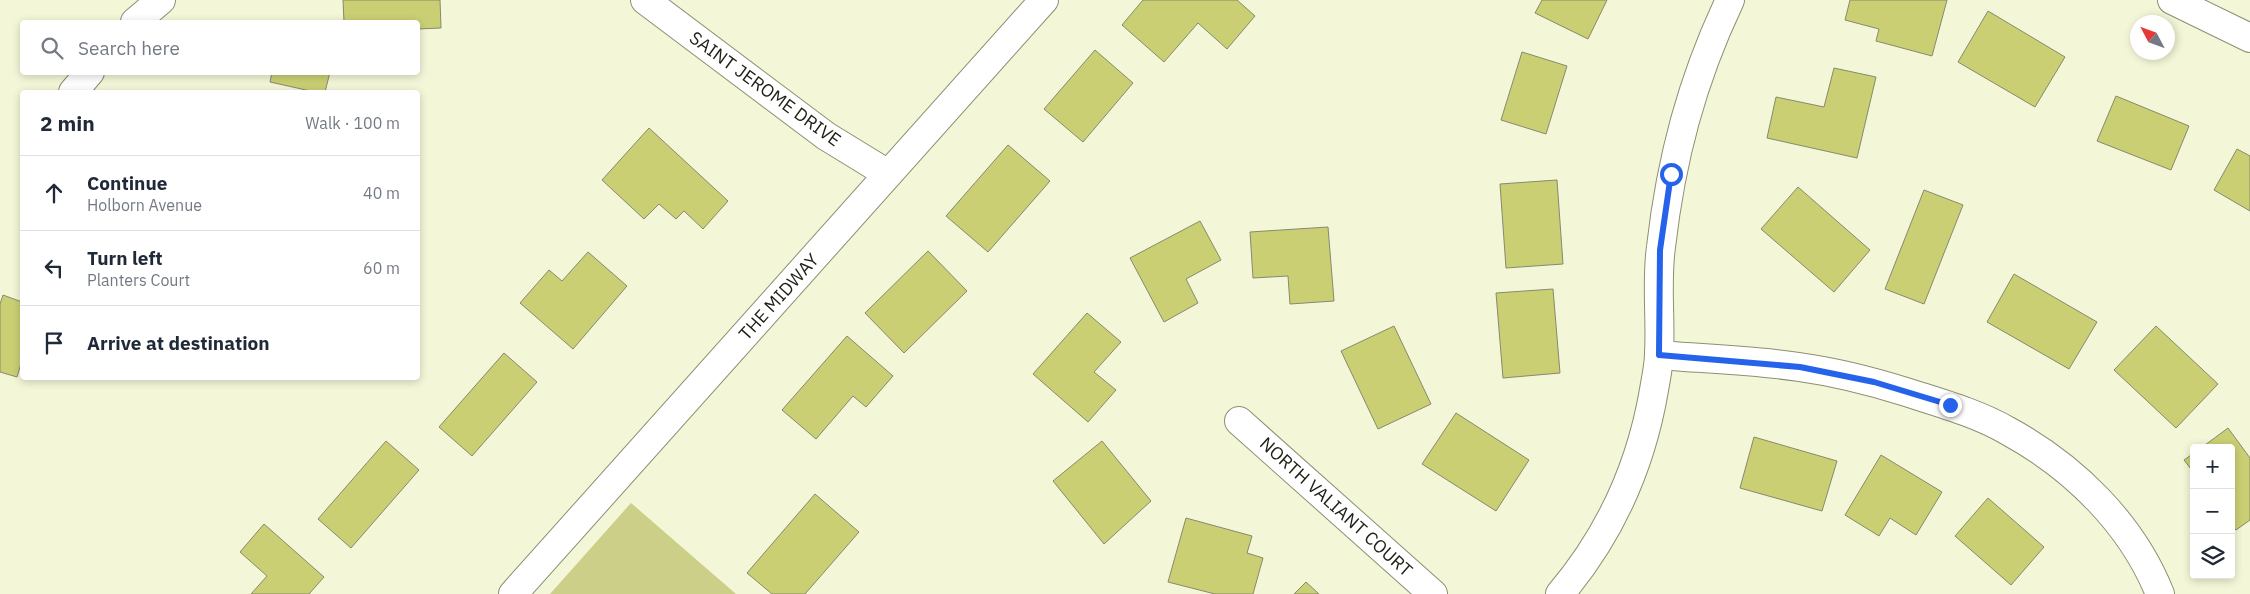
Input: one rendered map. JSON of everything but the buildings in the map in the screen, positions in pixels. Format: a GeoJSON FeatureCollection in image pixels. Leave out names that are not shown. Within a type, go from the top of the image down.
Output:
{"type":"FeatureCollection","features":[{"type":"Feature","properties":{"kind":"street"},"geometry":{"type":"LineString","coordinates":[[137,20],[161,0]]}},
{"type":"Feature","properties":{"kind":"street","name":"SAINT JEROME DRIVE"},"geometry":{"type":"LineString","coordinates":[[645,0],[826,136],[888,174]]}},
{"type":"Feature","properties":{"kind":"street","name":"THE MIDWAY"},"geometry":{"type":"LineString","coordinates":[[513,594],[1044,0]]}},
{"type":"Feature","properties":{"kind":"street"},"geometry":{"type":"LineString","coordinates":[[1560,594],[1581,569],[1609,525],[1631,477],[1649,420],[1659,355],[1660,250],[1671,174],[1688,104],[1713,35],[1730,0]]}},
{"type":"Feature","properties":{"kind":"street"},"geometry":{"type":"LineString","coordinates":[[2172,0],[2250,38]]}},
{"type":"Feature","properties":{"kind":"street"},"geometry":{"type":"LineString","coordinates":[[75,90],[87,75]]}},
{"type":"Feature","properties":{"kind":"street"},"geometry":{"type":"LineString","coordinates":[[1659,355],[1800,367],[1864,380],[1950,405],[2007,430],[2052,458],[2095,496],[2128,535],[2154,579],[2160,594]]}},
{"type":"Feature","properties":{"kind":"street","name":"NORTH VALIANT COURT"},"geometry":{"type":"LineString","coordinates":[[1239,421],[1432,594]]}},
{"type":"Feature","properties":{"kind":"green space"},"geometry":{"type":"Polygon","coordinates":[[[631,503],[736,594],[550,594],[631,503]]]}},
{"type":"Feature","properties":{"kind":"route"},"geometry":{"type":"LineString","coordinates":[[1671,174],[1660,250],[1659,355],[1800,367],[1874,382],[1950,405]]}}]}
